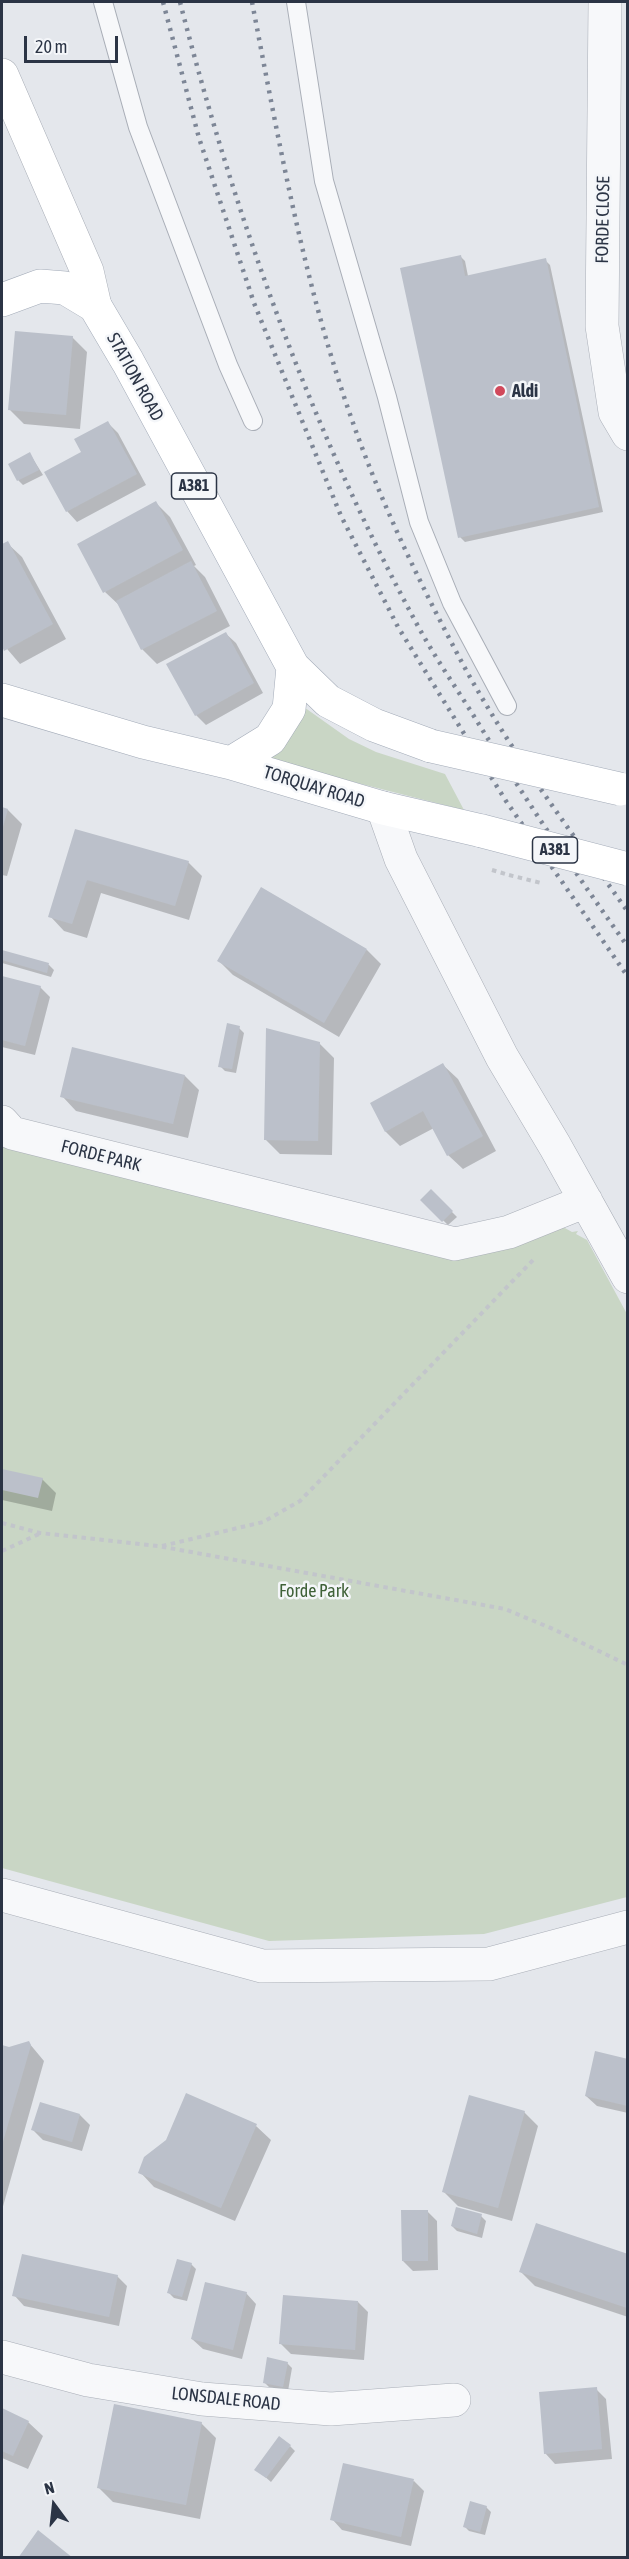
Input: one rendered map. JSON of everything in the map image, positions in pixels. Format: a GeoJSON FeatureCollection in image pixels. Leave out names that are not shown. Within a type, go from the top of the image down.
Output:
{"type":"FeatureCollection","features":[{"type":"Feature","properties":{"kind":"main road","name":"STATION ROAD"},"geometry":{"type":"LineString","coordinates":[[2,75],[87,271],[95,306],[128,362],[293,668]]}},
{"type":"Feature","properties":{"kind":"main road"},"geometry":{"type":"LineString","coordinates":[[2,300],[40,286],[65,288],[95,306]]}},
{"type":"Feature","properties":{"kind":"main road"},"geometry":{"type":"LineString","coordinates":[[231,762],[270,739],[289,709],[293,668]]}},
{"type":"Feature","properties":{"kind":"main road","name":"A381"},"geometry":{"type":"LineString","coordinates":[[293,668],[328,701],[374,725],[431,746],[624,790]]}},
{"type":"Feature","properties":{"kind":"main road","name":"TORQUAY ROAD"},"geometry":{"type":"LineString","coordinates":[[2,700],[143,742],[231,762],[383,808],[627,869]]}},
{"type":"Feature","properties":{"kind":"street","name":"FORDE CLOSE"},"geometry":{"type":"LineString","coordinates":[[605,2],[602,326],[615,412],[627,434]]}},
{"type":"Feature","properties":{"kind":"street"},"geometry":{"type":"LineString","coordinates":[[383,808],[401,860],[502,1057],[586,1201],[627,1277]]}},
{"type":"Feature","properties":{"kind":"street","name":"FORDE PARK"},"geometry":{"type":"LineString","coordinates":[[2,1122],[12,1133],[455,1244],[509,1232],[586,1201]]}},
{"type":"Feature","properties":{"kind":"street"},"geometry":{"type":"LineString","coordinates":[[2,1895],[262,1966],[489,1964],[627,1927]]}},
{"type":"Feature","properties":{"kind":"street","name":"LONSDALE ROAD"},"geometry":{"type":"LineString","coordinates":[[2,2357],[88,2380],[202,2398],[331,2409],[454,2400]]}},
{"type":"Feature","properties":{"kind":"lane"},"geometry":{"type":"LineString","coordinates":[[103,2],[138,127],[228,365],[253,421]]}},
{"type":"Feature","properties":{"kind":"lane"},"geometry":{"type":"LineString","coordinates":[[296,2],[324,181],[387,397],[419,522],[452,603],[507,706]]}},
{"type":"Feature","properties":{"kind":"path"},"geometry":{"type":"LineString","coordinates":[[490,869],[509,875]]}},
{"type":"Feature","properties":{"kind":"path"},"geometry":{"type":"LineString","coordinates":[[158,1546],[262,1522],[300,1501],[542,1251]]}},
{"type":"Feature","properties":{"kind":"path"},"geometry":{"type":"LineString","coordinates":[[2,1523],[40,1533],[158,1546],[505,1609],[553,1629],[627,1665]]}},
{"type":"Feature","properties":{"kind":"path"},"geometry":{"type":"LineString","coordinates":[[2,1551],[40,1533]]}},
{"type":"Feature","properties":{"kind":"green space"},"geometry":{"type":"Polygon","coordinates":[[[301,705],[349,739],[376,752],[445,774],[464,810],[326,775],[266,757],[301,705]]]}},
{"type":"Feature","properties":{"kind":"green space","name":"Forde Park"},"geometry":{"type":"Polygon","coordinates":[[[2,1145],[423,1247],[556,1223],[572,1232],[578,1231],[576,1234],[587,1240],[627,1314],[627,1897],[484,1934],[269,1941],[2,1868],[2,1145]]]}},
{"type":"Feature","properties":{"kind":"building","name":"Aldi"},"geometry":{"type":"Polygon","coordinates":[[[461,255],[465,276],[546,258],[599,507],[458,538],[400,268],[461,255]]]}},
{"type":"Feature","properties":{"kind":"building"},"geometry":{"type":"Polygon","coordinates":[[[15,331],[73,336],[66,415],[8,410],[15,331]]]}},
{"type":"Feature","properties":{"kind":"building"},"geometry":{"type":"Polygon","coordinates":[[[108,421],[137,474],[66,512],[44,472],[81,452],[74,439],[108,421]]]}},
{"type":"Feature","properties":{"kind":"building"},"geometry":{"type":"Polygon","coordinates":[[[30,452],[39,470],[17,481],[8,464],[30,452]]]}},
{"type":"Feature","properties":{"kind":"building"},"geometry":{"type":"Polygon","coordinates":[[[156,501],[183,550],[103,593],[77,544],[156,501]]]}},
{"type":"Feature","properties":{"kind":"building"},"geometry":{"type":"Polygon","coordinates":[[[8,541],[53,624],[4,651],[2,646],[2,544],[8,541]]]}},
{"type":"Feature","properties":{"kind":"building"},"geometry":{"type":"Polygon","coordinates":[[[191,561],[217,611],[141,650],[116,601],[191,561]]]}},
{"type":"Feature","properties":{"kind":"building"},"geometry":{"type":"Polygon","coordinates":[[[226,632],[254,683],[195,716],[166,664],[226,632]]]}},
{"type":"Feature","properties":{"kind":"building"},"geometry":{"type":"Polygon","coordinates":[[[2,807],[8,809],[2,830],[2,807]]]}},
{"type":"Feature","properties":{"kind":"building"},"geometry":{"type":"Polygon","coordinates":[[[75,829],[189,861],[175,906],[87,880],[72,924],[48,917],[75,829]]]}},
{"type":"Feature","properties":{"kind":"building"},"geometry":{"type":"Polygon","coordinates":[[[261,887],[367,949],[324,1023],[217,961],[261,887]]]}},
{"type":"Feature","properties":{"kind":"building"},"geometry":{"type":"Polygon","coordinates":[[[2,950],[49,963],[47,973],[2,960],[2,950]]]}},
{"type":"Feature","properties":{"kind":"building"},"geometry":{"type":"Polygon","coordinates":[[[2,976],[41,986],[25,1046],[2,1040],[2,976]]]}},
{"type":"Feature","properties":{"kind":"building"},"geometry":{"type":"Polygon","coordinates":[[[227,1023],[240,1026],[232,1069],[218,1067],[227,1023]]]}},
{"type":"Feature","properties":{"kind":"building"},"geometry":{"type":"Polygon","coordinates":[[[266,1028],[320,1042],[318,1141],[264,1140],[266,1028]]]}},
{"type":"Feature","properties":{"kind":"building"},"geometry":{"type":"Polygon","coordinates":[[[72,1047],[185,1075],[173,1124],[60,1097],[72,1047]]]}},
{"type":"Feature","properties":{"kind":"building"},"geometry":{"type":"Polygon","coordinates":[[[443,1063],[483,1136],[447,1156],[423,1111],[385,1132],[370,1103],[443,1063]]]}},
{"type":"Feature","properties":{"kind":"building"},"geometry":{"type":"Polygon","coordinates":[[[431,1189],[453,1211],[442,1222],[420,1200],[431,1189]]]}},
{"type":"Feature","properties":{"kind":"building"},"geometry":{"type":"Polygon","coordinates":[[[2,1469],[43,1478],[38,1498],[2,1490],[2,1469]]]}},
{"type":"Feature","properties":{"kind":"building"},"geometry":{"type":"Polygon","coordinates":[[[29,2041],[31,2045],[2,2145],[2,2045],[9,2047],[29,2041]]]}},
{"type":"Feature","properties":{"kind":"building"},"geometry":{"type":"Polygon","coordinates":[[[595,2051],[628,2059],[628,2106],[585,2096],[595,2051]]]}},
{"type":"Feature","properties":{"kind":"building"},"geometry":{"type":"Polygon","coordinates":[[[186,2093],[257,2124],[221,2208],[138,2173],[144,2157],[166,2140],[186,2093]]]}},
{"type":"Feature","properties":{"kind":"building"},"geometry":{"type":"Polygon","coordinates":[[[469,2095],[525,2111],[498,2208],[442,2192],[469,2095]]]}},
{"type":"Feature","properties":{"kind":"building"},"geometry":{"type":"Polygon","coordinates":[[[40,2102],[80,2114],[72,2142],[31,2130],[40,2102]]]}},
{"type":"Feature","properties":{"kind":"building"},"geometry":{"type":"Polygon","coordinates":[[[456,2207],[482,2214],[477,2234],[451,2226],[456,2207]]]}},
{"type":"Feature","properties":{"kind":"building"},"geometry":{"type":"Polygon","coordinates":[[[401,2210],[428,2210],[428,2261],[402,2261],[401,2210]]]}},
{"type":"Feature","properties":{"kind":"building"},"geometry":{"type":"Polygon","coordinates":[[[536,2223],[628,2254],[627,2308],[519,2272],[536,2223]]]}},
{"type":"Feature","properties":{"kind":"building"},"geometry":{"type":"Polygon","coordinates":[[[22,2254],[118,2275],[109,2317],[12,2296],[22,2254]]]}},
{"type":"Feature","properties":{"kind":"building"},"geometry":{"type":"Polygon","coordinates":[[[177,2259],[192,2263],[182,2297],[167,2293],[177,2259]]]}},
{"type":"Feature","properties":{"kind":"building"},"geometry":{"type":"Polygon","coordinates":[[[205,2282],[247,2292],[233,2350],[191,2339],[205,2282]]]}},
{"type":"Feature","properties":{"kind":"building"},"geometry":{"type":"Polygon","coordinates":[[[283,2295],[358,2301],[355,2350],[279,2344],[283,2295]]]}},
{"type":"Feature","properties":{"kind":"building"},"geometry":{"type":"Polygon","coordinates":[[[267,2357],[288,2362],[283,2387],[263,2383],[267,2357]]]}},
{"type":"Feature","properties":{"kind":"building"},"geometry":{"type":"Polygon","coordinates":[[[597,2387],[602,2449],[544,2454],[539,2392],[597,2387]]]}},
{"type":"Feature","properties":{"kind":"building"},"geometry":{"type":"Polygon","coordinates":[[[114,2404],[202,2422],[186,2505],[97,2488],[114,2404]]]}},
{"type":"Feature","properties":{"kind":"building"},"geometry":{"type":"Polygon","coordinates":[[[2,2408],[29,2421],[13,2456],[2,2451],[2,2408]]]}},
{"type":"Feature","properties":{"kind":"building"},"geometry":{"type":"Polygon","coordinates":[[[279,2436],[291,2445],[266,2478],[254,2470],[279,2436]]]}},
{"type":"Feature","properties":{"kind":"building"},"geometry":{"type":"Polygon","coordinates":[[[343,2463],[414,2479],[401,2537],[330,2520],[343,2463]]]}},
{"type":"Feature","properties":{"kind":"building"},"geometry":{"type":"Polygon","coordinates":[[[470,2501],[487,2506],[480,2532],[463,2527],[470,2501]]]}},
{"type":"Feature","properties":{"kind":"building"},"geometry":{"type":"Polygon","coordinates":[[[38,2530],[73,2558],[18,2558],[38,2530]]]}},
{"type":"Feature","properties":{"kind":"railway"},"geometry":{"type":"LineString","coordinates":[[163,2],[199,138],[254,303],[341,516],[398,627],[440,695],[506,801],[628,977]]}},
{"type":"Feature","properties":{"kind":"railway"},"geometry":{"type":"LineString","coordinates":[[180,2],[226,163],[280,322],[344,478],[380,554],[432,650],[528,802],[628,947]]}},
{"type":"Feature","properties":{"kind":"railway"},"geometry":{"type":"LineString","coordinates":[[252,2],[306,265],[335,369],[376,484],[419,578],[484,702],[544,793],[628,912]]}},
{"type":"Feature","properties":{"kind":"place","name":"Aldi"},"geometry":{"type":"Point","coordinates":[500,391]}}]}
